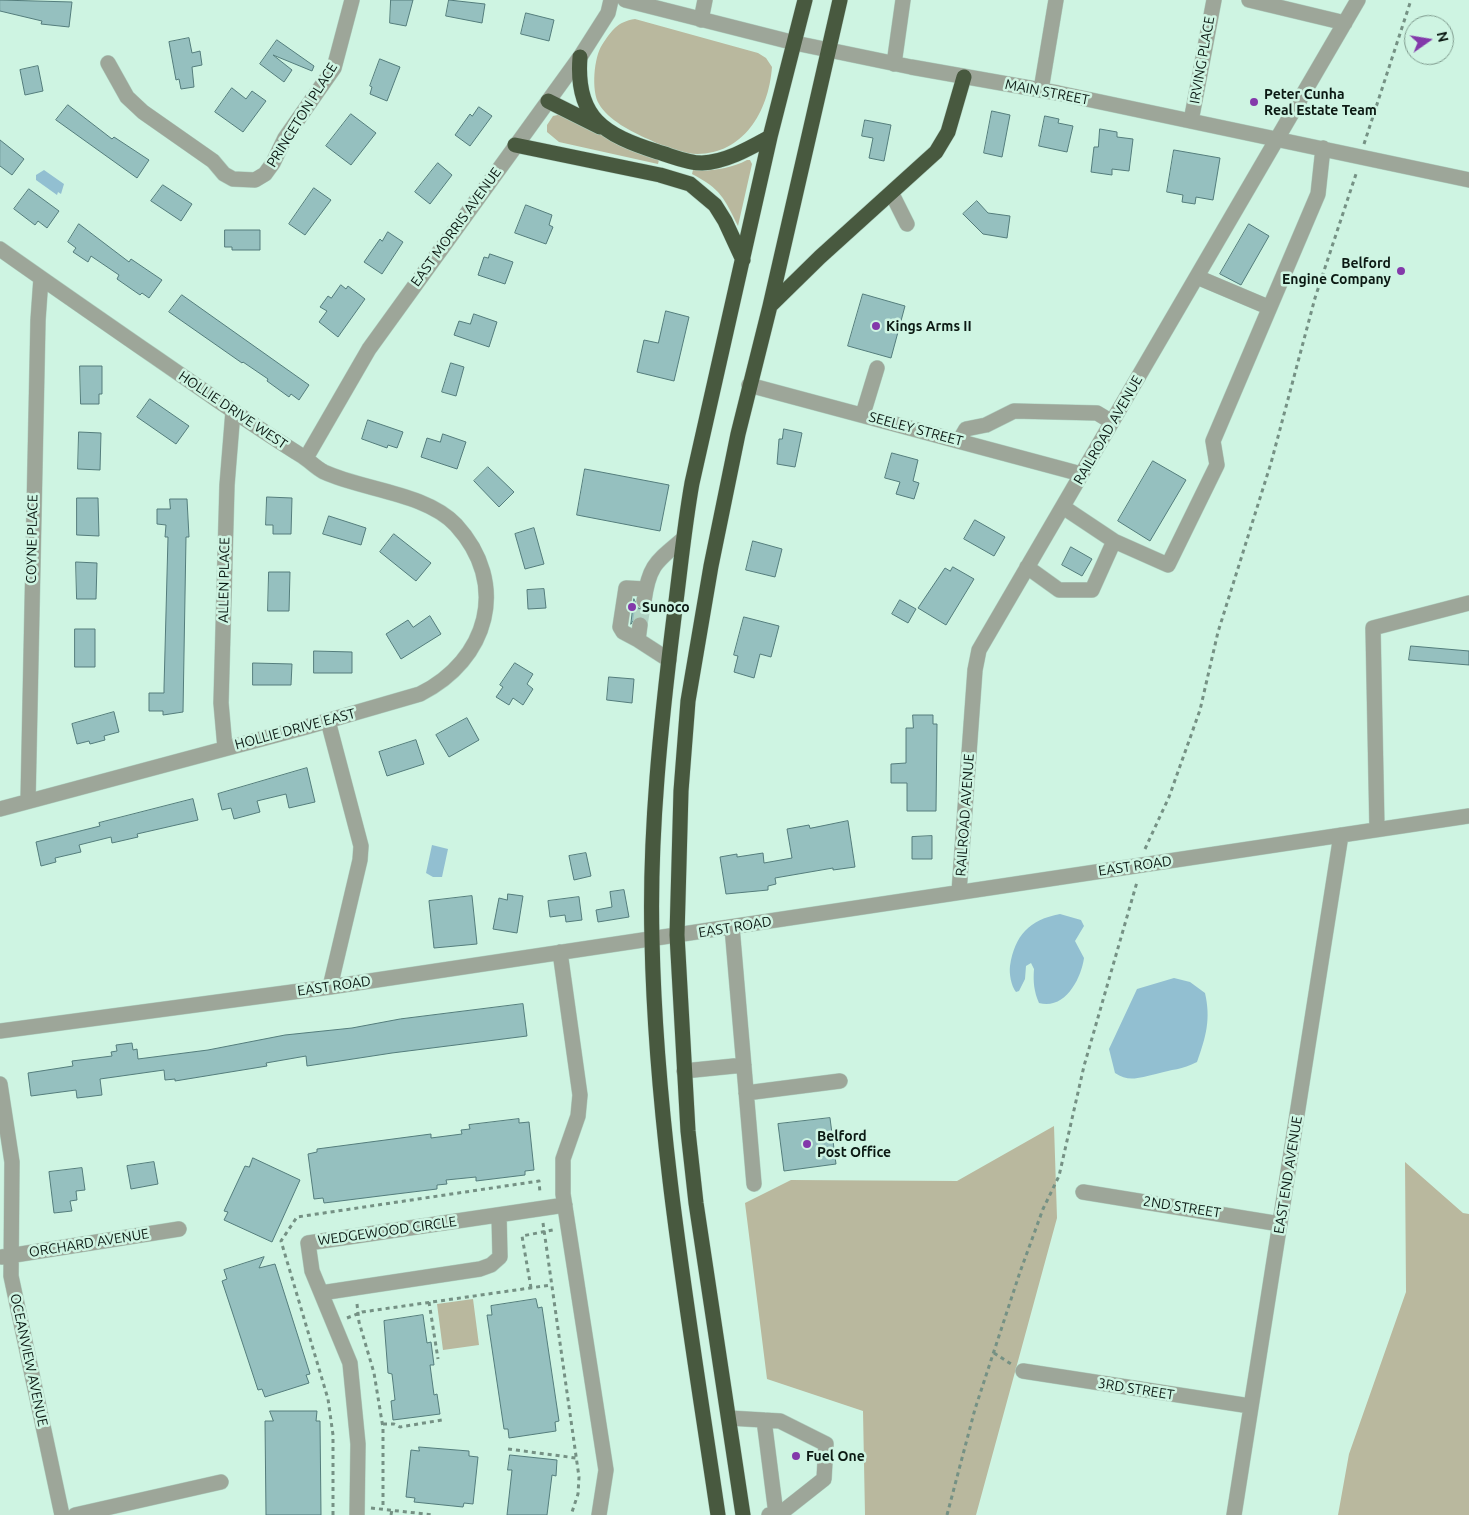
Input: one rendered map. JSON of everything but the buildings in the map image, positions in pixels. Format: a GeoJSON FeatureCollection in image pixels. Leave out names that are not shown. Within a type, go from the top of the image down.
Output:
{"type":"FeatureCollection","features":[{"type":"Feature","properties":{"kind":"highway"},"geometry":{"type":"LineString","coordinates":[[718,1515],[669,1185],[660,1092],[652,939],[659,763],[683,539],[692,483],[744,260],[770,137],[805,0]]}},
{"type":"Feature","properties":{"kind":"highway"},"geometry":{"type":"LineString","coordinates":[[743,1515],[696,1202],[684,1071],[677,935],[681,791],[688,700],[711,566],[750,385],[840,0]]}},
{"type":"Feature","properties":{"kind":"highway"},"geometry":{"type":"LineString","coordinates":[[580,57],[578,82],[586,105],[602,127]]}},
{"type":"Feature","properties":{"kind":"highway"},"geometry":{"type":"LineString","coordinates":[[770,306],[820,257],[892,194],[936,152],[948,132],[964,77]]}},
{"type":"Feature","properties":{"kind":"highway"},"geometry":{"type":"LineString","coordinates":[[548,101],[643,147],[682,160],[702,163],[722,159],[750,148],[770,137]]}},
{"type":"Feature","properties":{"kind":"highway"},"geometry":{"type":"LineString","coordinates":[[516,146],[660,175],[690,184],[715,205],[744,260]]}},
{"type":"Feature","properties":{"kind":"street","name":"PRINCETON PLACE"},"geometry":{"type":"LineString","coordinates":[[108,63],[127,97],[143,112],[213,161],[224,174],[233,180],[254,180],[265,174],[273,163],[285,138],[334,68],[352,0]]}},
{"type":"Feature","properties":{"kind":"street","name":"EAST MORRIS AVENUE"},"geometry":{"type":"LineString","coordinates":[[306,458],[369,349],[580,57],[608,13],[611,0]]}},
{"type":"Feature","properties":{"kind":"street"},"geometry":{"type":"LineString","coordinates":[[701,20],[706,0]]}},
{"type":"Feature","properties":{"kind":"street"},"geometry":{"type":"LineString","coordinates":[[894,64],[903,0]]}},
{"type":"Feature","properties":{"kind":"street"},"geometry":{"type":"LineString","coordinates":[[1041,90],[1056,0]]}},
{"type":"Feature","properties":{"kind":"street","name":"IRVING PLACE"},"geometry":{"type":"LineString","coordinates":[[1191,120],[1214,0]]}},
{"type":"Feature","properties":{"kind":"street"},"geometry":{"type":"LineString","coordinates":[[1249,0],[1345,23]]}},
{"type":"Feature","properties":{"kind":"street","name":"RAILROAD AVENUE"},"geometry":{"type":"LineString","coordinates":[[959,892],[979,650],[1358,0]]}},
{"type":"Feature","properties":{"kind":"street","name":"MAIN STREET"},"geometry":{"type":"LineString","coordinates":[[634,1],[795,43],[894,64],[1041,90],[1191,120],[1469,180]]}},
{"type":"Feature","properties":{"kind":"street"},"geometry":{"type":"LineString","coordinates":[[1063,507],[1114,541],[1168,565],[1217,465],[1213,442],[1268,307],[1318,194],[1323,148]]}},
{"type":"Feature","properties":{"kind":"street"},"geometry":{"type":"LineString","coordinates":[[892,194],[907,224]]}},
{"type":"Feature","properties":{"kind":"street","name":"HOLLIE DRIVE WEST"},"geometry":{"type":"LineString","coordinates":[[0,249],[323,471],[435,510],[455,524],[472,549]]}},
{"type":"Feature","properties":{"kind":"street"},"geometry":{"type":"LineString","coordinates":[[1197,277],[1268,307]]}},
{"type":"Feature","properties":{"kind":"street","name":"COYNE PLACE"},"geometry":{"type":"LineString","coordinates":[[28,800],[29,680],[40,278]]}},
{"type":"Feature","properties":{"kind":"street"},"geometry":{"type":"LineString","coordinates":[[863,414],[877,368]]}},
{"type":"Feature","properties":{"kind":"street","name":"SEELEY STREET"},"geometry":{"type":"LineString","coordinates":[[750,385],[1081,474]]}},
{"type":"Feature","properties":{"kind":"street","name":"ALLEN PLACE"},"geometry":{"type":"LineString","coordinates":[[225,748],[221,703],[227,485],[234,411]]}},
{"type":"Feature","properties":{"kind":"street"},"geometry":{"type":"LineString","coordinates":[[960,441],[966,428],[986,425],[1014,411],[1097,413],[1112,422]]}},
{"type":"Feature","properties":{"kind":"street"},"geometry":{"type":"LineString","coordinates":[[669,660],[639,633],[623,632],[620,627],[626,588],[645,595],[648,574],[656,562],[683,539]]}},
{"type":"Feature","properties":{"kind":"street"},"geometry":{"type":"LineString","coordinates":[[1027,567],[1059,590],[1092,590],[1114,541]]}},
{"type":"Feature","properties":{"kind":"street","name":"HOLLIE DRIVE EAST"},"geometry":{"type":"LineString","coordinates":[[0,809],[328,721],[420,694],[437,686],[461,665],[475,644],[484,617],[485,588],[482,571],[472,549]]}},
{"type":"Feature","properties":{"kind":"street"},"geometry":{"type":"LineString","coordinates":[[1377,829],[1373,628],[1469,603]]}},
{"type":"Feature","properties":{"kind":"street"},"geometry":{"type":"LineString","coordinates":[[328,721],[361,846],[330,986]]}},
{"type":"Feature","properties":{"kind":"street","name":"EAST ROAD"},"geometry":{"type":"LineString","coordinates":[[0,1032],[652,939],[1469,816]]}},
{"type":"Feature","properties":{"kind":"street","name":"EAST END AVENUE"},"geometry":{"type":"LineString","coordinates":[[1234,1515],[1341,835]]}},
{"type":"Feature","properties":{"kind":"street"},"geometry":{"type":"LineString","coordinates":[[732,927],[754,1184]]}},
{"type":"Feature","properties":{"kind":"street"},"geometry":{"type":"LineString","coordinates":[[560,952],[580,1095],[578,1116],[563,1159],[564,1205],[606,1470],[599,1515]]}},
{"type":"Feature","properties":{"kind":"street"},"geometry":{"type":"LineString","coordinates":[[684,1071],[744,1065]]}},
{"type":"Feature","properties":{"kind":"street"},"geometry":{"type":"LineString","coordinates":[[746,1093],[840,1081]]}},
{"type":"Feature","properties":{"kind":"street","name":"OCEANVIEW AVENUE"},"geometry":{"type":"LineString","coordinates":[[0,1084],[12,1162],[5,1257],[11,1276],[62,1515]]}},
{"type":"Feature","properties":{"kind":"street","name":"2ND STREET"},"geometry":{"type":"LineString","coordinates":[[1083,1192],[1280,1224]]}},
{"type":"Feature","properties":{"kind":"street","name":"WEDGEWOOD CIRCLE"},"geometry":{"type":"LineString","coordinates":[[358,1511],[358,1444],[353,1377],[350,1363],[334,1321],[312,1271],[308,1243],[564,1205]]}},
{"type":"Feature","properties":{"kind":"street"},"geometry":{"type":"LineString","coordinates":[[322,1293],[480,1269],[491,1265],[500,1256],[502,1245],[499,1215]]}},
{"type":"Feature","properties":{"kind":"street","name":"ORCHARD AVENUE"},"geometry":{"type":"LineString","coordinates":[[5,1257],[179,1229]]}},
{"type":"Feature","properties":{"kind":"street","name":"3RD STREET"},"geometry":{"type":"LineString","coordinates":[[1023,1371],[1250,1406]]}},
{"type":"Feature","properties":{"kind":"street"},"geometry":{"type":"LineString","coordinates":[[728,1418],[764,1420],[780,1421],[826,1444],[824,1479],[781,1513],[773,1514],[764,1420]]}},
{"type":"Feature","properties":{"kind":"street"},"geometry":{"type":"LineString","coordinates":[[74,1515],[221,1482]]}},
{"type":"Feature","properties":{"kind":"path"},"geometry":{"type":"LineString","coordinates":[[1364,144],[1411,0]]}},
{"type":"Feature","properties":{"kind":"path"},"geometry":{"type":"LineString","coordinates":[[1144,854],[1149,837],[1169,798],[1200,710],[1218,632],[1271,463],[1315,298],[1357,170]]}},
{"type":"Feature","properties":{"kind":"path"},"geometry":{"type":"LineString","coordinates":[[948,1515],[975,1409],[1036,1224],[1059,1176],[1084,1066],[1137,880]]}},
{"type":"Feature","properties":{"kind":"path"},"geometry":{"type":"LineString","coordinates":[[543,1217],[543,1232],[579,1477],[578,1494],[571,1515]]}},
{"type":"Feature","properties":{"kind":"path"},"geometry":{"type":"LineString","coordinates":[[531,1288],[522,1236],[559,1228]]}},
{"type":"Feature","properties":{"kind":"path"},"geometry":{"type":"LineString","coordinates":[[334,1321],[362,1312],[551,1286]]}},
{"type":"Feature","properties":{"kind":"path"},"geometry":{"type":"LineString","coordinates":[[354,1288],[359,1322],[374,1373],[383,1424],[383,1508]]}},
{"type":"Feature","properties":{"kind":"path"},"geometry":{"type":"LineString","coordinates":[[429,1302],[438,1359]]}},
{"type":"Feature","properties":{"kind":"path"},"geometry":{"type":"LineString","coordinates":[[383,1424],[394,1424],[400,1427],[442,1420]]}},
{"type":"Feature","properties":{"kind":"path"},"geometry":{"type":"LineString","coordinates":[[508,1450],[576,1458]]}},
{"type":"Feature","properties":{"kind":"path"},"geometry":{"type":"LineString","coordinates":[[358,1511],[383,1508],[434,1515]]}},
{"type":"Feature","properties":{"kind":"path"},"geometry":{"type":"LineString","coordinates":[[392,1510],[392,1515]]}},
{"type":"Feature","properties":{"kind":"green space"},"geometry":{"type":"Polygon","coordinates":[[[635,19],[758,53],[766,58],[772,67],[769,86],[755,121],[744,134],[731,145],[715,152],[697,154],[676,151],[628,129],[603,110],[597,98],[594,83],[595,66],[599,50],[609,35],[619,25],[635,19]]]}},
{"type":"Feature","properties":{"kind":"green space"},"geometry":{"type":"Polygon","coordinates":[[[562,114],[659,160],[658,164],[559,142],[547,132],[547,125],[553,116],[562,114]]]}},
{"type":"Feature","properties":{"kind":"green space"},"geometry":{"type":"Polygon","coordinates":[[[750,160],[752,164],[738,226],[721,195],[702,179],[692,174],[693,170],[721,169],[750,160]]]}},
{"type":"Feature","properties":{"kind":"green space"},"geometry":{"type":"Polygon","coordinates":[[[1054,1126],[1057,1218],[976,1515],[865,1515],[863,1411],[767,1379],[745,1203],[791,1180],[957,1181],[1054,1126]]]}},
{"type":"Feature","properties":{"kind":"green space"},"geometry":{"type":"Polygon","coordinates":[[[1405,1162],[1463,1213],[1469,1214],[1469,1515],[1338,1515],[1349,1454],[1406,1292],[1405,1162]]]}},
{"type":"Feature","properties":{"kind":"green space"},"geometry":{"type":"Polygon","coordinates":[[[473,1299],[479,1345],[443,1350],[437,1304],[473,1299]]]}},
{"type":"Feature","properties":{"kind":"water"},"geometry":{"type":"Polygon","coordinates":[[[44,170],[64,184],[61,194],[58,192],[57,195],[36,180],[36,175],[44,170]]]}},
{"type":"Feature","properties":{"kind":"water"},"geometry":{"type":"Polygon","coordinates":[[[432,845],[448,849],[442,877],[433,877],[426,873],[432,845]]]}},
{"type":"Feature","properties":{"kind":"water"},"geometry":{"type":"Polygon","coordinates":[[[1060,914],[1081,920],[1084,926],[1075,941],[1084,958],[1075,983],[1064,997],[1057,1002],[1039,1003],[1034,986],[1034,969],[1031,963],[1026,966],[1025,979],[1019,991],[1016,992],[1014,989],[1010,972],[1012,955],[1020,938],[1032,925],[1040,920],[1060,914]]]}},
{"type":"Feature","properties":{"kind":"water"},"geometry":{"type":"Polygon","coordinates":[[[1174,978],[1190,982],[1205,993],[1208,1011],[1207,1028],[1197,1062],[1182,1068],[1140,1078],[1130,1079],[1120,1076],[1115,1073],[1109,1049],[1137,989],[1174,978]]]}},
{"type":"Feature","properties":{"kind":"tunnel"},"geometry":{"type":"LineString","coordinates":[[640,625],[644,601]]}},
{"type":"Feature","properties":{"kind":"place","name":"Peter Cunha Real Estate Team"},"geometry":{"type":"Point","coordinates":[1254,102]}},
{"type":"Feature","properties":{"kind":"place","name":"Belford Engine Company"},"geometry":{"type":"Point","coordinates":[1401,271]}},
{"type":"Feature","properties":{"kind":"place","name":"Kings Arms II"},"geometry":{"type":"Point","coordinates":[876,326]}},
{"type":"Feature","properties":{"kind":"place","name":"Sunoco"},"geometry":{"type":"Point","coordinates":[632,607]}},
{"type":"Feature","properties":{"kind":"place","name":"Belford Post Office"},"geometry":{"type":"Point","coordinates":[807,1144]}},
{"type":"Feature","properties":{"kind":"place","name":"Fuel One"},"geometry":{"type":"Point","coordinates":[796,1456]}}]}
